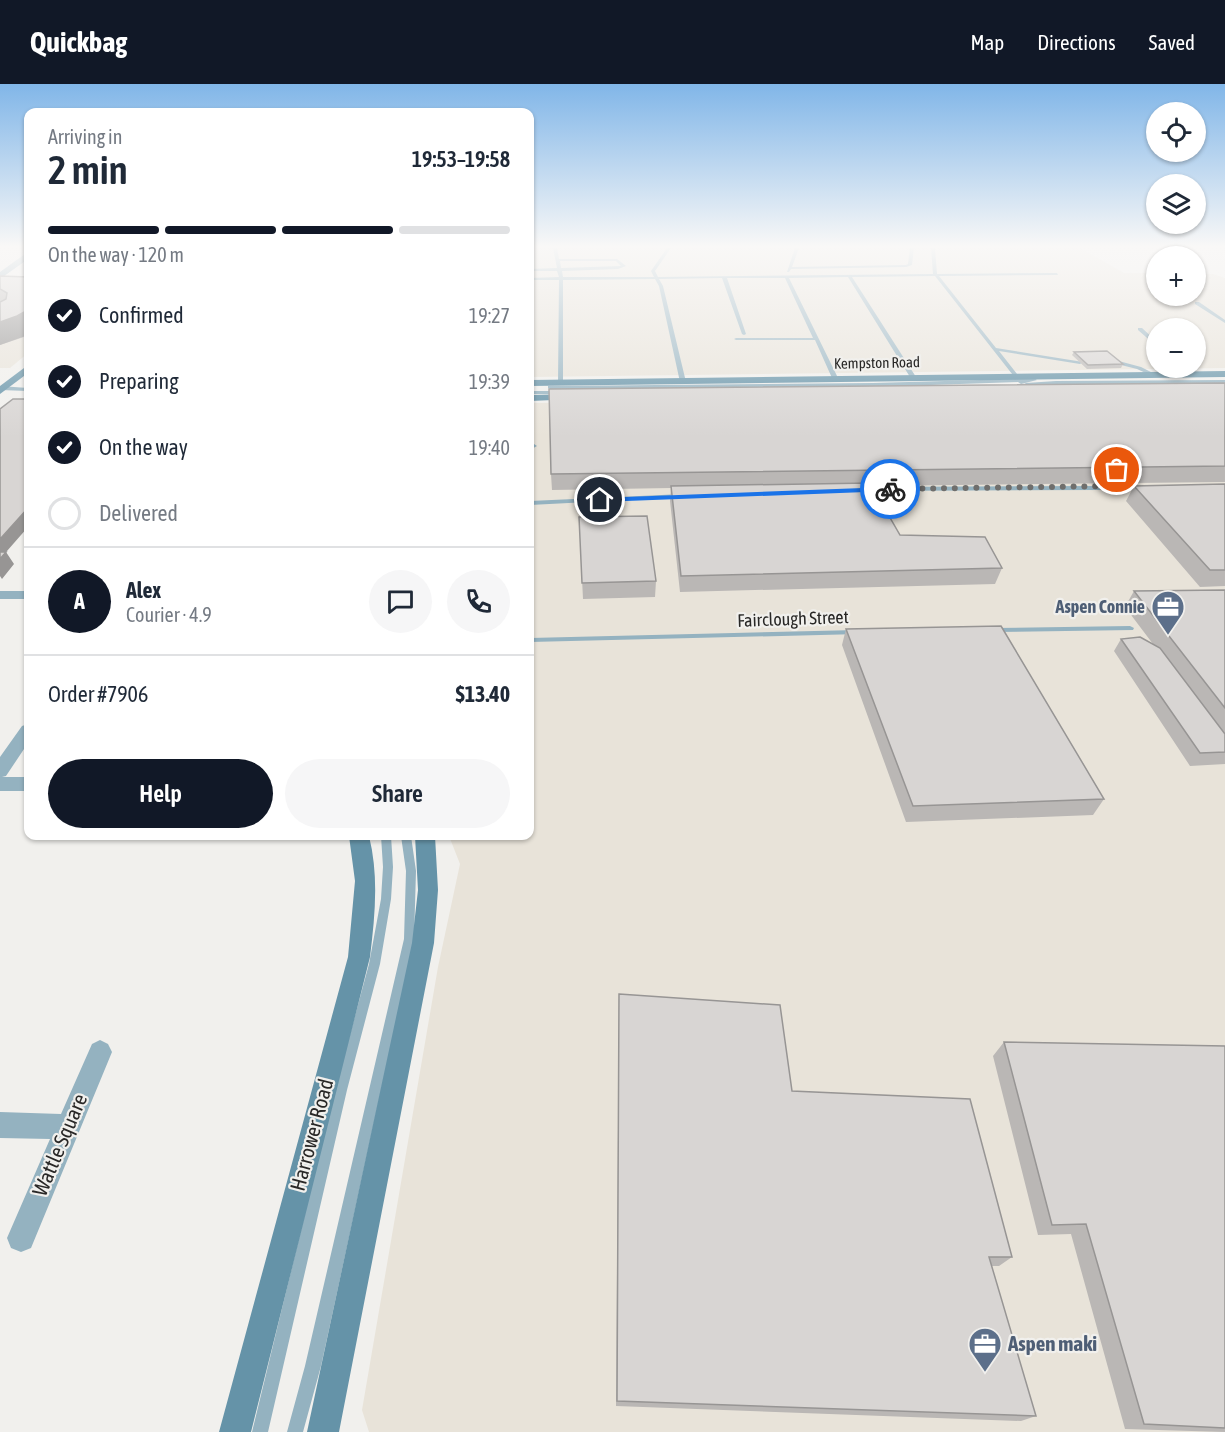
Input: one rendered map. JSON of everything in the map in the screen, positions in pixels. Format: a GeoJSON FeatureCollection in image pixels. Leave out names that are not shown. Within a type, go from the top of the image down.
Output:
{"type":"FeatureCollection","features":[{"type":"Feature","properties":{"kind":"main road"},"geometry":{"type":"LineString","coordinates":[[2,389],[24,371]]}},
{"type":"Feature","properties":{"kind":"main road","name":"Kempston Road"},"geometry":{"type":"LineString","coordinates":[[1206,373],[1225,376]]}},
{"type":"Feature","properties":{"kind":"main road","name":"Kempston Road"},"geometry":{"type":"LineString","coordinates":[[534,396],[1022,383],[1087,375],[1146,374]]}},
{"type":"Feature","properties":{"kind":"main road","name":"Kempston Road"},"geometry":{"type":"LineString","coordinates":[[534,385],[560,382],[913,377],[1022,383],[1225,388]]}},
{"type":"Feature","properties":{"kind":"main road"},"geometry":{"type":"LineString","coordinates":[[2,389],[24,385]]}},
{"type":"Feature","properties":{"kind":"main road"},"geometry":{"type":"LineString","coordinates":[[2,389],[24,399]]}},
{"type":"Feature","properties":{"kind":"main road","name":"Harrower Road"},"geometry":{"type":"LineString","coordinates":[[235,1432],[359,957],[365,916],[366,873],[360,840]]}},
{"type":"Feature","properties":{"kind":"main road"},"geometry":{"type":"LineString","coordinates":[[323,1432],[423,943],[429,889],[426,840]]}},
{"type":"Feature","properties":{"kind":"street"},"geometry":{"type":"LineString","coordinates":[[0,595],[24,595]]}},
{"type":"Feature","properties":{"kind":"street"},"geometry":{"type":"LineString","coordinates":[[0,771],[24,736]]}},
{"type":"Feature","properties":{"kind":"street"},"geometry":{"type":"LineString","coordinates":[[0,784],[24,784]]}},
{"type":"Feature","properties":{"kind":"street","name":"Wattle Square"},"geometry":{"type":"LineString","coordinates":[[21,1238],[99,1052]]}},
{"type":"Feature","properties":{"kind":"street"},"geometry":{"type":"LineString","coordinates":[[0,1125],[67,1127]]}},
{"type":"Feature","properties":{"kind":"lane"},"geometry":{"type":"LineString","coordinates":[[560,382],[561,311]]}},
{"type":"Feature","properties":{"kind":"lane"},"geometry":{"type":"LineString","coordinates":[[667,311],[683,382]]}},
{"type":"Feature","properties":{"kind":"lane"},"geometry":{"type":"LineString","coordinates":[[736,311],[744,334]]}},
{"type":"Feature","properties":{"kind":"lane"},"geometry":{"type":"LineString","coordinates":[[803,311],[835,378]]}},
{"type":"Feature","properties":{"kind":"lane"},"geometry":{"type":"LineString","coordinates":[[871,311],[913,377]]}},
{"type":"Feature","properties":{"kind":"lane"},"geometry":{"type":"LineString","coordinates":[[964,311],[1022,383]]}},
{"type":"Feature","properties":{"kind":"lane"},"geometry":{"type":"LineString","coordinates":[[1209,311],[1225,322]]}},
{"type":"Feature","properties":{"kind":"lane"},"geometry":{"type":"LineString","coordinates":[[1140,329],[1146,334]]}},
{"type":"Feature","properties":{"kind":"lane"},"geometry":{"type":"LineString","coordinates":[[736,339],[816,339]]}},
{"type":"Feature","properties":{"kind":"lane"},"geometry":{"type":"LineString","coordinates":[[994,350],[1076,362],[1087,375]]}},
{"type":"Feature","properties":{"kind":"lane"},"geometry":{"type":"LineString","coordinates":[[1115,362],[1128,364],[1146,372]]}},
{"type":"Feature","properties":{"kind":"lane"},"geometry":{"type":"LineString","coordinates":[[1022,383],[1225,376]]}},
{"type":"Feature","properties":{"kind":"lane"},"geometry":{"type":"LineString","coordinates":[[534,385],[1225,382]]}},
{"type":"Feature","properties":{"kind":"lane"},"geometry":{"type":"LineString","coordinates":[[2,389],[24,390]]}},
{"type":"Feature","properties":{"kind":"lane"},"geometry":{"type":"LineString","coordinates":[[2,389],[24,393]]}},
{"type":"Feature","properties":{"kind":"lane"},"geometry":{"type":"LineString","coordinates":[[860,489],[1120,486],[1121,479],[1110,461]]}},
{"type":"Feature","properties":{"kind":"lane"},"geometry":{"type":"LineString","coordinates":[[534,503],[695,496]]}},
{"type":"Feature","properties":{"kind":"lane"},"geometry":{"type":"LineString","coordinates":[[981,630],[1130,628]]}},
{"type":"Feature","properties":{"kind":"lane","name":"Fairclough Street"},"geometry":{"type":"LineString","coordinates":[[534,640],[866,632]]}},
{"type":"Feature","properties":{"kind":"lane"},"geometry":{"type":"LineString","coordinates":[[260,1432],[326,1151],[381,936],[388,891],[389,864],[386,840]]}},
{"type":"Feature","properties":{"kind":"lane"},"geometry":{"type":"LineString","coordinates":[[295,1432],[313,1366],[409,939],[411,871],[407,840]]}},
{"type":"Feature","properties":{"kind":"shaded area"},"geometry":{"type":"Polygon","coordinates":[[[0,311],[24,311],[24,356],[10,368],[0,368],[0,311]]]}},
{"type":"Feature","properties":{"kind":"shaded area"},"geometry":{"type":"Polygon","coordinates":[[[534,311],[1225,311],[1225,368],[1206,368],[1206,318],[1146,318],[1146,369],[534,377],[534,311]]]}},
{"type":"Feature","properties":{"kind":"shaded area"},"geometry":{"type":"Polygon","coordinates":[[[1225,394],[1225,1432],[369,1432],[362,1410],[438,967],[460,864],[451,840],[534,840],[534,403],[1225,394]]]}},
{"type":"Feature","properties":{"kind":"building"},"geometry":{"type":"Polygon","coordinates":[[[0,311],[24,311],[17,316],[0,322],[0,311]]]}},
{"type":"Feature","properties":{"kind":"building"},"geometry":{"type":"Polygon","coordinates":[[[1107,351],[1123,364],[1088,365],[1074,352],[1107,351]]]}},
{"type":"Feature","properties":{"kind":"building"},"geometry":{"type":"Polygon","coordinates":[[[1225,383],[1225,466],[551,474],[549,389],[1225,383]]]}},
{"type":"Feature","properties":{"kind":"building"},"geometry":{"type":"Polygon","coordinates":[[[13,399],[24,399],[24,512],[0,539],[0,409],[13,399]]]}},
{"type":"Feature","properties":{"kind":"building"},"geometry":{"type":"Polygon","coordinates":[[[870,483],[900,535],[985,537],[1002,568],[681,576],[671,486],[870,483]]]}},
{"type":"Feature","properties":{"kind":"building"},"geometry":{"type":"Polygon","coordinates":[[[1225,484],[1225,570],[1210,570],[1134,486],[1225,484]]]}},
{"type":"Feature","properties":{"kind":"building"},"geometry":{"type":"Polygon","coordinates":[[[647,516],[656,581],[582,583],[579,517],[647,516]]]}},
{"type":"Feature","properties":{"kind":"building"},"geometry":{"type":"Polygon","coordinates":[[[1225,590],[1225,708],[1134,591],[1225,590]]]}},
{"type":"Feature","properties":{"kind":"building"},"geometry":{"type":"Polygon","coordinates":[[[1001,626],[1104,799],[913,806],[846,629],[1001,626]]]}},
{"type":"Feature","properties":{"kind":"building"},"geometry":{"type":"Polygon","coordinates":[[[1140,637],[1160,648],[1225,734],[1225,752],[1200,753],[1121,639],[1140,637]]]}},
{"type":"Feature","properties":{"kind":"building"},"geometry":{"type":"Polygon","coordinates":[[[619,994],[780,1005],[792,1091],[970,1099],[1012,1257],[989,1257],[1036,1416],[617,1401],[619,994]]]}},
{"type":"Feature","properties":{"kind":"building"},"geometry":{"type":"Polygon","coordinates":[[[1004,1042],[1225,1046],[1225,1428],[1144,1424],[1086,1224],[1052,1225],[1004,1042]]]}},
{"type":"Feature","properties":{"kind":"way so far"},"geometry":{"type":"LineString","coordinates":[[890,489],[1104,488],[1120,486],[1121,479],[1117,470]]}},
{"type":"Feature","properties":{"kind":"place","name":"Aspen Connie"},"geometry":{"type":"Point","coordinates":[1168,636]}},
{"type":"Feature","properties":{"kind":"place","name":"Aspen maki"},"geometry":{"type":"Point","coordinates":[985,1373]}},
{"type":"Feature","properties":{"kind":"route"},"geometry":{"type":"LineString","coordinates":[[600,500],[836,489],[890,489]]}}]}
